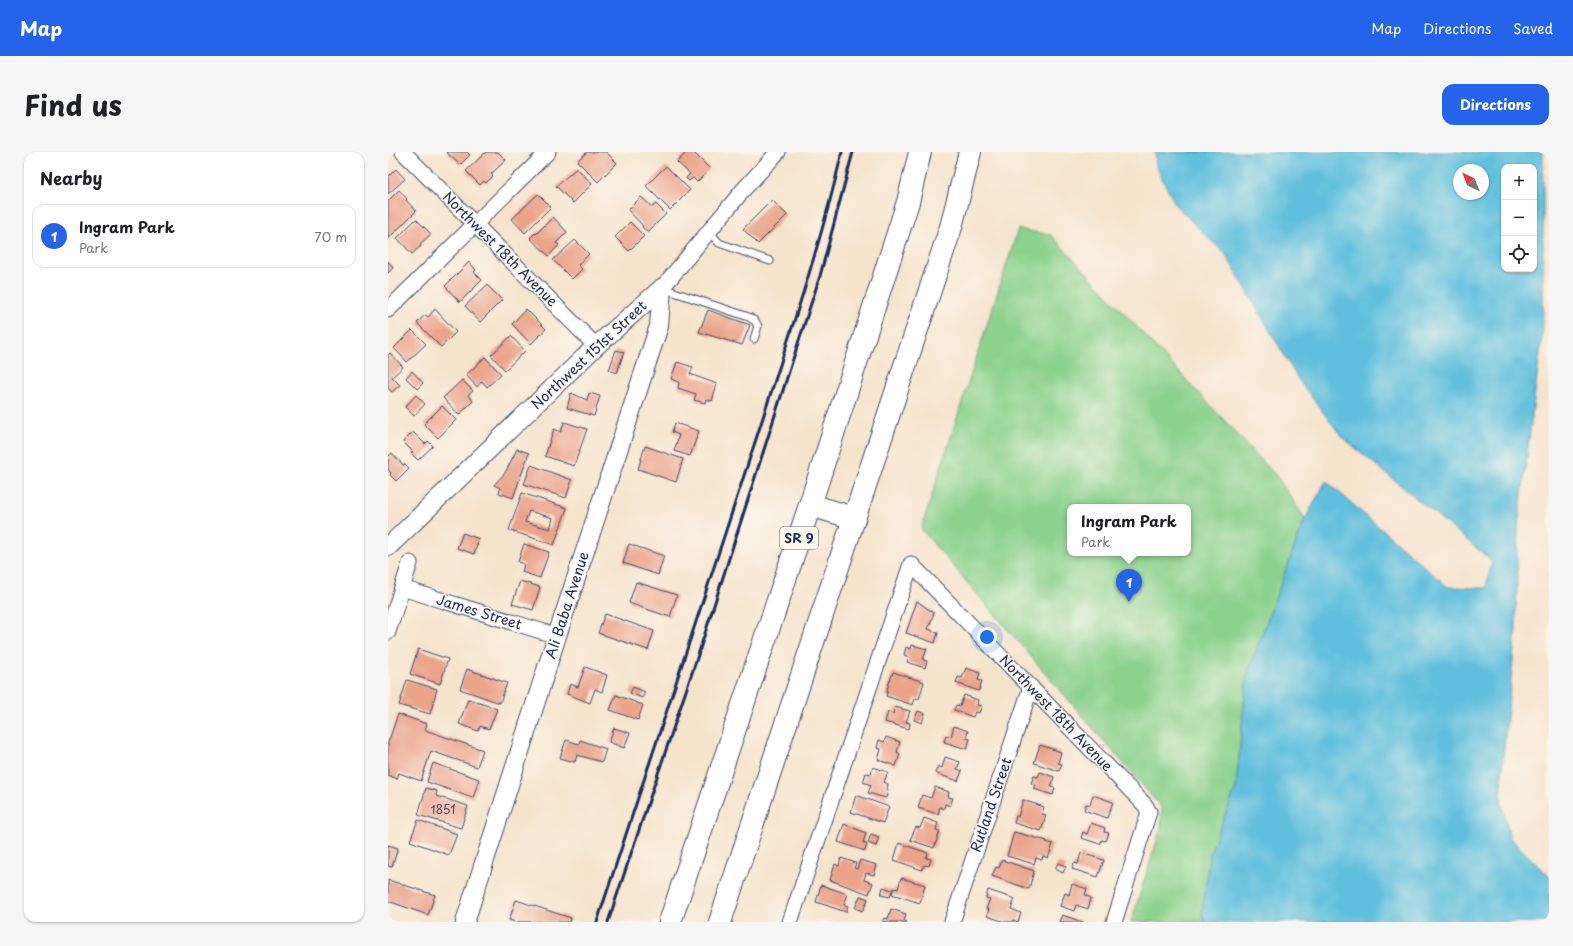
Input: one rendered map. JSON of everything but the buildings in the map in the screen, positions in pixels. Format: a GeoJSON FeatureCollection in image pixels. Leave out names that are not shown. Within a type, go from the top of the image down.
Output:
{"type":"FeatureCollection","features":[{"type":"Feature","properties":{"kind":"main road","name":"SR 9"},"geometry":{"type":"LineString","coordinates":[[670,922],[810,505],[908,202],[920,152]]}},
{"type":"Feature","properties":{"kind":"main road"},"geometry":{"type":"LineString","coordinates":[[720,922],[951,227],[970,152]]}},
{"type":"Feature","properties":{"kind":"main road"},"geometry":{"type":"LineString","coordinates":[[810,505],[854,518]]}},
{"type":"Feature","properties":{"kind":"street","name":"Northwest 18th Avenue"},"geometry":{"type":"LineString","coordinates":[[403,152],[596,346]]}},
{"type":"Feature","properties":{"kind":"street"},"geometry":{"type":"LineString","coordinates":[[388,310],[548,152]]}},
{"type":"Feature","properties":{"kind":"street","name":"Northwest 151st Street"},"geometry":{"type":"LineString","coordinates":[[388,547],[596,346],[662,288],[708,231],[778,152]]}},
{"type":"Feature","properties":{"kind":"street","name":"Ali Baba Avenue"},"geometry":{"type":"LineString","coordinates":[[465,922],[659,326],[662,288]]}},
{"type":"Feature","properties":{"kind":"street"},"geometry":{"type":"LineString","coordinates":[[388,632],[410,562]]}},
{"type":"Feature","properties":{"kind":"street","name":"Northwest 18th Avenue"},"geometry":{"type":"LineString","coordinates":[[790,922],[911,564],[1145,805],[1149,812],[1114,922]]}},
{"type":"Feature","properties":{"kind":"street","name":"James Street"},"geometry":{"type":"LineString","coordinates":[[402,588],[557,636]]}},
{"type":"Feature","properties":{"kind":"street","name":"Rutland Street"},"geometry":{"type":"LineString","coordinates":[[952,922],[1031,687]]}},
{"type":"Feature","properties":{"kind":"lane"},"geometry":{"type":"LineString","coordinates":[[708,231],[719,243],[770,261]]}},
{"type":"Feature","properties":{"kind":"lane"},"geometry":{"type":"LineString","coordinates":[[662,288],[749,317],[755,321],[758,326],[754,339]]}},
{"type":"Feature","properties":{"kind":"green space"},"geometry":{"type":"Polygon","coordinates":[[[1018,229],[1051,235],[1278,478],[1305,519],[1247,675],[1236,788],[1210,853],[1202,914],[1204,922],[1131,922],[1161,828],[1162,808],[921,529],[1018,229]]]}},
{"type":"Feature","properties":{"kind":"water"},"geometry":{"type":"Polygon","coordinates":[[[1155,152],[1543,152],[1543,329],[1518,527],[1516,630],[1503,758],[1501,801],[1510,838],[1549,876],[1549,922],[1204,922],[1202,914],[1210,853],[1236,788],[1247,675],[1305,519],[1326,481],[1448,587],[1486,588],[1492,561],[1342,437],[1298,379],[1226,255],[1176,206],[1156,166],[1155,152]]]}},
{"type":"Feature","properties":{"kind":"railway"},"geometry":{"type":"LineString","coordinates":[[597,922],[718,558],[791,330],[824,224],[842,152]]}},
{"type":"Feature","properties":{"kind":"railway"},"geometry":{"type":"LineString","coordinates":[[608,922],[698,655],[820,276],[853,152]]}},
{"type":"Feature","properties":{"kind":"place","name":"Ingram Park"},"geometry":{"type":"Point","coordinates":[1129,602]}}]}
